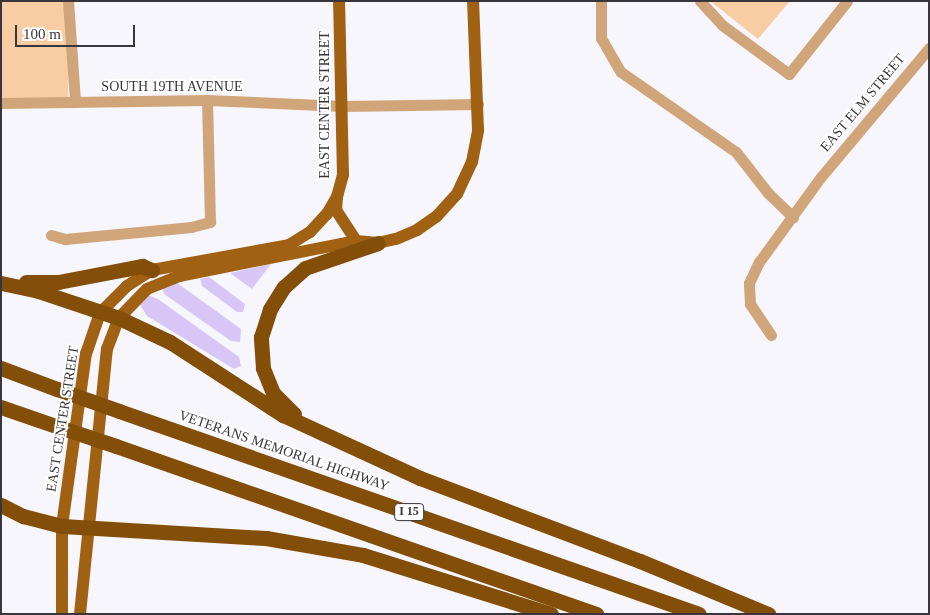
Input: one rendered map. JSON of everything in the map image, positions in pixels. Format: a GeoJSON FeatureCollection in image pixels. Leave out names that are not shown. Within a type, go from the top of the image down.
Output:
{"type":"FeatureCollection","features":[{"type":"Feature","properties":{"kind":"highway"},"geometry":{"type":"LineString","coordinates":[[311,427],[273,393],[260,353],[265,323],[284,287],[305,268],[378,243]]}},
{"type":"Feature","properties":{"kind":"highway"},"geometry":{"type":"LineString","coordinates":[[1,282],[58,282],[142,266],[152,270]]}},
{"type":"Feature","properties":{"kind":"highway"},"geometry":{"type":"LineString","coordinates":[[1,282],[35,290],[119,318],[170,342],[283,415],[420,478],[640,561],[768,614]]}},
{"type":"Feature","properties":{"kind":"highway","name":"VETERANS MEMORIAL HIGHWAY"},"geometry":{"type":"LineString","coordinates":[[1,368],[699,614]]}},
{"type":"Feature","properties":{"kind":"highway","name":"I 15"},"geometry":{"type":"LineString","coordinates":[[1,407],[596,614]]}},
{"type":"Feature","properties":{"kind":"highway"},"geometry":{"type":"LineString","coordinates":[[1,505],[23,516],[62,526],[266,538],[363,555],[551,614]]}},
{"type":"Feature","properties":{"kind":"main road","name":"EAST CENTER STREET"},"geometry":{"type":"LineString","coordinates":[[62,614],[62,526],[86,354],[100,313],[126,286],[152,270],[289,245],[319,224],[337,196],[343,175],[340,1]]}},
{"type":"Feature","properties":{"kind":"main road"},"geometry":{"type":"LineString","coordinates":[[80,614],[86,526],[107,349],[119,318],[147,289],[179,276],[356,241],[378,243],[417,230],[437,216],[457,194],[472,162],[478,130],[473,1]]}},
{"type":"Feature","properties":{"kind":"main road"},"geometry":{"type":"LineString","coordinates":[[337,196],[336,210],[356,241]]}},
{"type":"Feature","properties":{"kind":"street"},"geometry":{"type":"LineString","coordinates":[[68,1],[75,102]]}},
{"type":"Feature","properties":{"kind":"street"},"geometry":{"type":"LineString","coordinates":[[600,1],[601,38],[621,72],[736,152],[768,194],[793,216]]}},
{"type":"Feature","properties":{"kind":"street"},"geometry":{"type":"LineString","coordinates":[[700,1],[722,25],[789,74],[848,1]]}},
{"type":"Feature","properties":{"kind":"street","name":"EAST ELM STREET"},"geometry":{"type":"LineString","coordinates":[[771,335],[750,304],[749,283],[767,250],[820,178],[926,56]]}},
{"type":"Feature","properties":{"kind":"street"},"geometry":{"type":"LineString","coordinates":[[51,235],[65,239],[191,227],[210,222],[207,100]]}},
{"type":"Feature","properties":{"kind":"street","name":"SOUTH 19TH AVENUE"},"geometry":{"type":"LineString","coordinates":[[1,103],[207,100],[343,106],[478,104]]}},
{"type":"Feature","properties":{"kind":"shaded area"},"geometry":{"type":"Polygon","coordinates":[[[1,1],[68,1],[68,107],[1,107],[1,1]]]}},
{"type":"Feature","properties":{"kind":"shaded area"},"geometry":{"type":"Polygon","coordinates":[[[710,1],[790,1],[758,39],[710,1]]]}},
{"type":"Feature","properties":{"kind":"shaded area"},"geometry":{"type":"Polygon","coordinates":[[[271,264],[252,289],[230,273],[271,264]]]}},
{"type":"Feature","properties":{"kind":"shaded area"},"geometry":{"type":"Polygon","coordinates":[[[209,277],[245,304],[243,312],[237,312],[202,286],[200,279],[209,277]]]}},
{"type":"Feature","properties":{"kind":"shaded area"},"geometry":{"type":"Polygon","coordinates":[[[173,280],[241,329],[240,342],[231,341],[164,294],[162,287],[173,280]]]}},
{"type":"Feature","properties":{"kind":"shaded area"},"geometry":{"type":"Polygon","coordinates":[[[145,294],[158,299],[239,357],[241,366],[234,369],[147,316],[139,303],[145,294]]]}}]}
